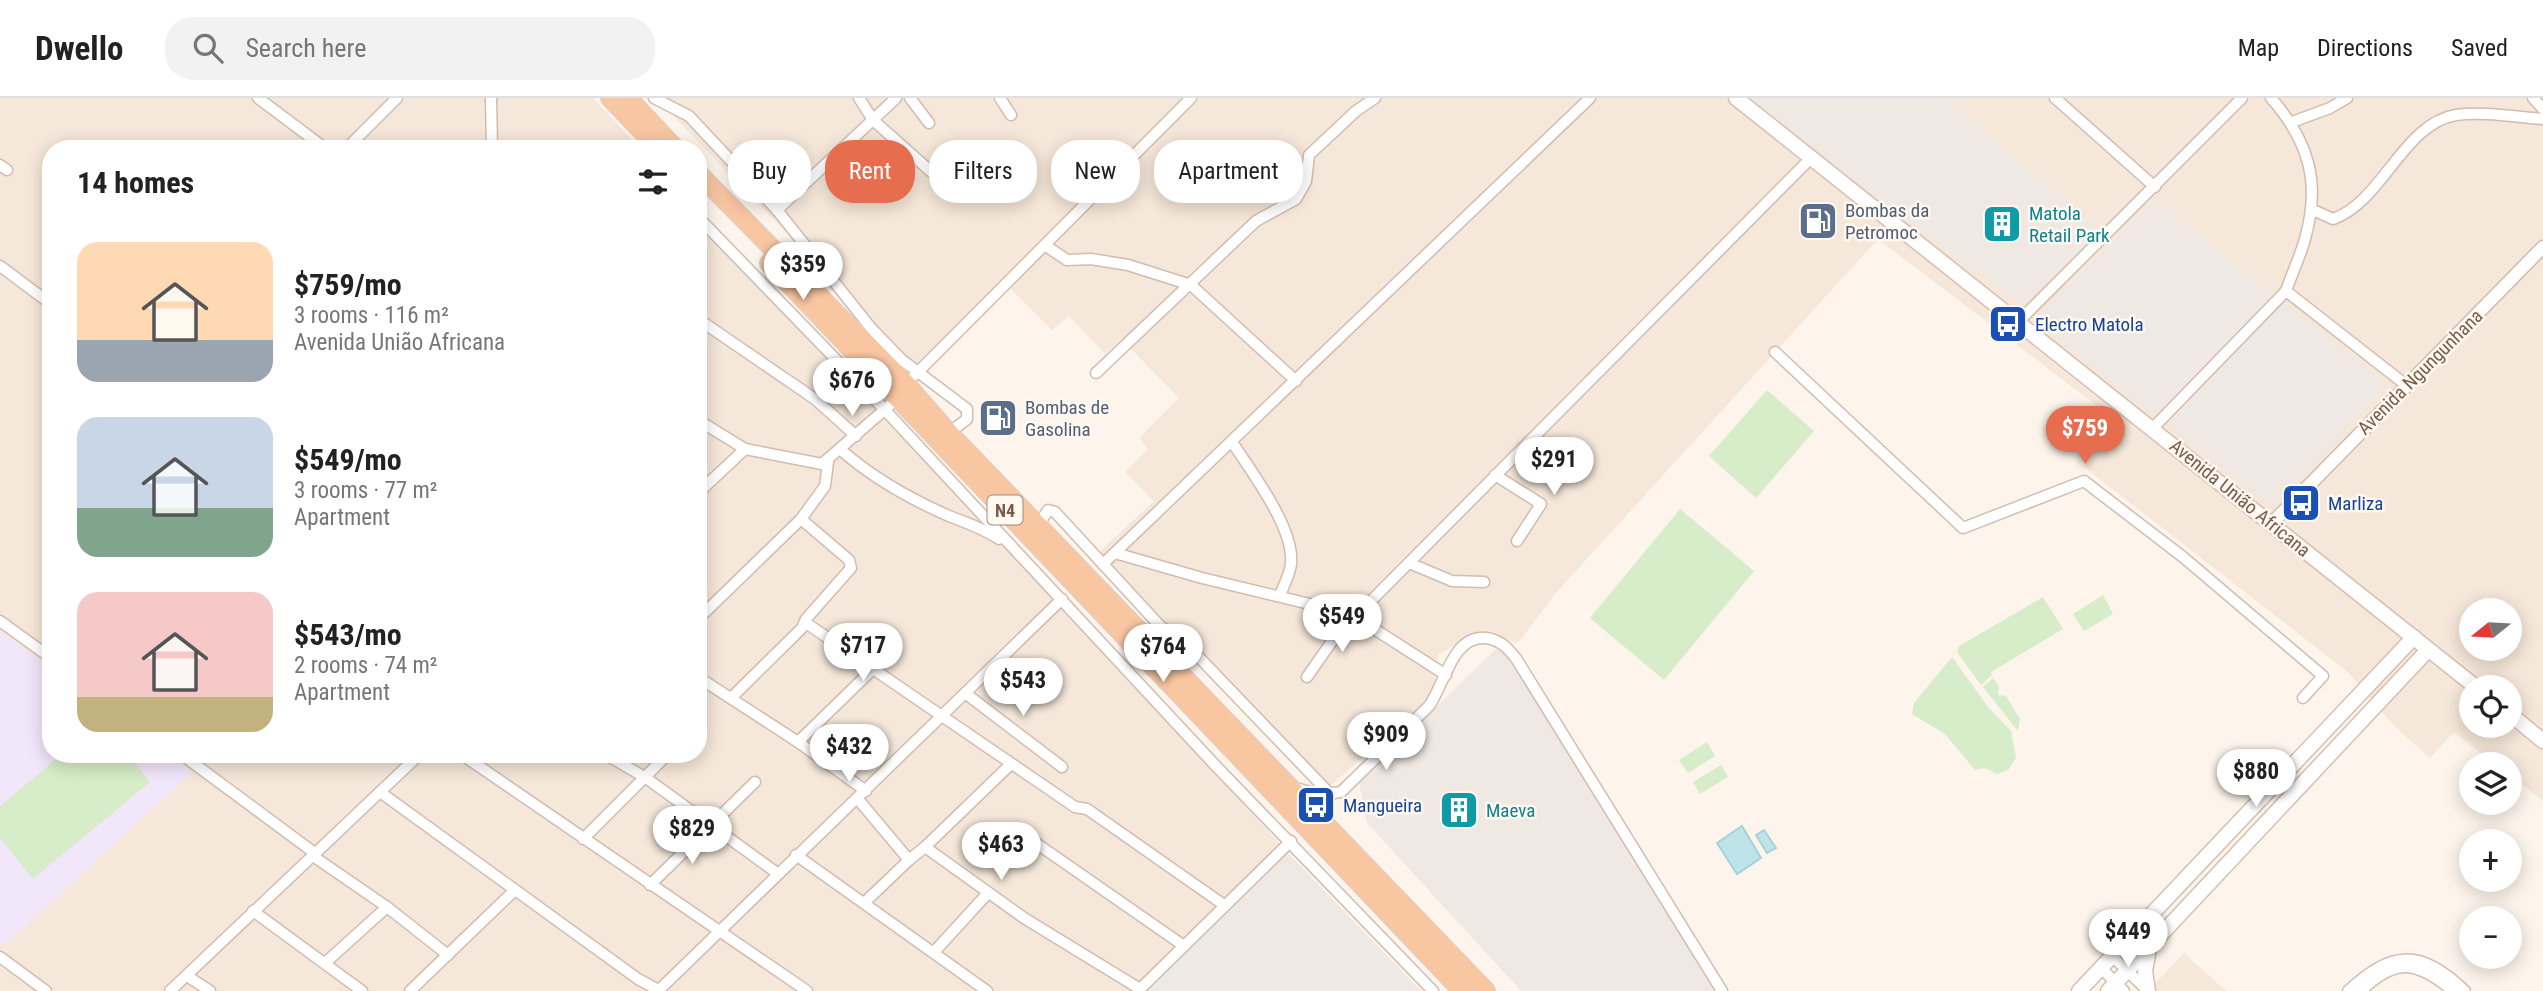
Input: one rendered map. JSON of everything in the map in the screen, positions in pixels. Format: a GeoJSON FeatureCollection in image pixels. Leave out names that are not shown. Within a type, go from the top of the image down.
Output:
{"type":"FeatureCollection","features":[{"type":"Feature","properties":{"kind":"highway"},"geometry":{"type":"LineString","coordinates":[[610,98],[650,140]]}},
{"type":"Feature","properties":{"kind":"highway"},"geometry":{"type":"LineString","coordinates":[[628,98],[668,140]]}},
{"type":"Feature","properties":{"kind":"highway","name":"N4"},"geometry":{"type":"LineString","coordinates":[[707,182],[806,284],[902,391],[1462,991]]}},
{"type":"Feature","properties":{"kind":"highway","name":"N4"},"geometry":{"type":"LineString","coordinates":[[707,199],[902,391],[949,433],[1486,991]]}},
{"type":"Feature","properties":{"kind":"main road","name":"Avenida União Africana"},"geometry":{"type":"LineString","coordinates":[[1736,98],[2460,675]]}},
{"type":"Feature","properties":{"kind":"main road"},"geometry":{"type":"LineString","coordinates":[[2395,621],[2398,632],[2395,658]]}},
{"type":"Feature","properties":{"kind":"main road"},"geometry":{"type":"LineString","coordinates":[[2078,991],[2414,637]]}},
{"type":"Feature","properties":{"kind":"main road"},"geometry":{"type":"LineString","coordinates":[[2116,988],[2126,971],[2428,650]]}},
{"type":"Feature","properties":{"kind":"main road"},"geometry":{"type":"LineString","coordinates":[[2410,669],[2435,665],[2454,670]]}},
{"type":"Feature","properties":{"kind":"main road"},"geometry":{"type":"LineString","coordinates":[[2522,724],[2543,741]]}},
{"type":"Feature","properties":{"kind":"main road"},"geometry":{"type":"LineString","coordinates":[[2148,991],[2145,971],[2149,949]]}},
{"type":"Feature","properties":{"kind":"street"},"geometry":{"type":"LineString","coordinates":[[258,98],[314,140]]}},
{"type":"Feature","properties":{"kind":"street"},"geometry":{"type":"LineString","coordinates":[[355,140],[397,98]]}},
{"type":"Feature","properties":{"kind":"street"},"geometry":{"type":"LineString","coordinates":[[491,98],[492,140]]}},
{"type":"Feature","properties":{"kind":"street"},"geometry":{"type":"LineString","coordinates":[[654,98],[689,116],[777,210],[871,328],[902,391],[1013,549],[1214,764],[1433,991]]}},
{"type":"Feature","properties":{"kind":"street"},"geometry":{"type":"LineString","coordinates":[[859,98],[873,120],[929,170]]}},
{"type":"Feature","properties":{"kind":"street"},"geometry":{"type":"LineString","coordinates":[[777,210],[896,98]]}},
{"type":"Feature","properties":{"kind":"street"},"geometry":{"type":"LineString","coordinates":[[910,98],[929,124]]}},
{"type":"Feature","properties":{"kind":"street"},"geometry":{"type":"LineString","coordinates":[[1000,98],[1011,115]]}},
{"type":"Feature","properties":{"kind":"street"},"geometry":{"type":"LineString","coordinates":[[707,426],[745,449],[816,464],[828,462],[902,391],[1191,98]]}},
{"type":"Feature","properties":{"kind":"street"},"geometry":{"type":"LineString","coordinates":[[1096,373],[1256,221],[1296,199],[1306,181],[1309,155],[1356,111],[1375,98]]}},
{"type":"Feature","properties":{"kind":"street"},"geometry":{"type":"LineString","coordinates":[[1103,564],[1296,381],[1385,291],[1590,98]]}},
{"type":"Feature","properties":{"kind":"street"},"geometry":{"type":"LineString","coordinates":[[2055,98],[2155,187]]}},
{"type":"Feature","properties":{"kind":"street"},"geometry":{"type":"LineString","coordinates":[[2017,323],[2242,98]]}},
{"type":"Feature","properties":{"kind":"street"},"geometry":{"type":"LineString","coordinates":[[2153,428],[2286,290],[2313,210],[2310,169],[2292,122],[2272,98]]}},
{"type":"Feature","properties":{"kind":"street"},"geometry":{"type":"LineString","coordinates":[[2292,122],[2330,108],[2347,98]]}},
{"type":"Feature","properties":{"kind":"street"},"geometry":{"type":"LineString","coordinates":[[2533,98],[2543,109]]}},
{"type":"Feature","properties":{"kind":"street"},"geometry":{"type":"LineString","coordinates":[[2313,210],[2333,219],[2343,214],[2367,194],[2436,121],[2458,114],[2543,119]]}},
{"type":"Feature","properties":{"kind":"street"},"geometry":{"type":"LineString","coordinates":[[1307,677],[1354,615],[1409,563],[1810,159]]}},
{"type":"Feature","properties":{"kind":"street"},"geometry":{"type":"LineString","coordinates":[[707,225],[902,391],[967,409],[967,419],[949,433]]}},
{"type":"Feature","properties":{"kind":"street"},"geometry":{"type":"LineString","coordinates":[[1046,246],[1067,260],[1091,259],[1128,265],[1191,285],[1296,381]]}},
{"type":"Feature","properties":{"kind":"street","name":"Avenida Ngungunhana"},"geometry":{"type":"LineString","coordinates":[[2272,523],[2543,247]]}},
{"type":"Feature","properties":{"kind":"street"},"geometry":{"type":"LineString","coordinates":[[0,266],[42,297]]}},
{"type":"Feature","properties":{"kind":"street"},"geometry":{"type":"LineString","coordinates":[[2286,290],[2406,385]]}},
{"type":"Feature","properties":{"kind":"street"},"geometry":{"type":"LineString","coordinates":[[707,325],[815,400],[856,436]]}},
{"type":"Feature","properties":{"kind":"street"},"geometry":{"type":"LineString","coordinates":[[1775,352],[1963,528],[2084,481],[2174,550],[2323,676],[2304,698]]}},
{"type":"Feature","properties":{"kind":"street"},"geometry":{"type":"LineString","coordinates":[[1232,442],[1267,496],[1288,542],[1291,567],[1280,595]]}},
{"type":"Feature","properties":{"kind":"street"},"geometry":{"type":"LineString","coordinates":[[707,485],[745,449]]}},
{"type":"Feature","properties":{"kind":"street"},"geometry":{"type":"LineString","coordinates":[[841,450],[880,480],[949,516],[982,528],[1013,549]]}},
{"type":"Feature","properties":{"kind":"street"},"geometry":{"type":"LineString","coordinates":[[707,610],[801,519],[825,486],[828,462]]}},
{"type":"Feature","properties":{"kind":"street"},"geometry":{"type":"LineString","coordinates":[[1495,475],[1541,504],[1517,541]]}},
{"type":"Feature","properties":{"kind":"street"},"geometry":{"type":"LineString","coordinates":[[1038,526],[1048,510],[1055,512],[1160,626],[1191,649],[1331,795]]}},
{"type":"Feature","properties":{"kind":"street"},"geometry":{"type":"LineString","coordinates":[[732,697],[806,623],[847,575],[851,563],[801,519]]}},
{"type":"Feature","properties":{"kind":"street"},"geometry":{"type":"LineString","coordinates":[[1115,553],[1202,578],[1354,615],[1446,675]]}},
{"type":"Feature","properties":{"kind":"street"},"geometry":{"type":"LineString","coordinates":[[1409,563],[1452,581],[1484,582]]}},
{"type":"Feature","properties":{"kind":"street"},"geometry":{"type":"LineString","coordinates":[[380,792],[659,991],[777,873],[1062,599]]}},
{"type":"Feature","properties":{"kind":"street"},"geometry":{"type":"LineString","coordinates":[[0,621],[42,651]]}},
{"type":"Feature","properties":{"kind":"street"},"geometry":{"type":"LineString","coordinates":[[806,623],[1075,807],[1087,809],[1224,905]]}},
{"type":"Feature","properties":{"kind":"street"},"geometry":{"type":"LineString","coordinates":[[1287,785],[1331,795],[1349,787],[1429,706],[1454,655],[1465,643],[1475,638],[1489,638],[1509,649],[1722,991]]}},
{"type":"Feature","properties":{"kind":"street"},"geometry":{"type":"LineString","coordinates":[[798,742],[872,670]]}},
{"type":"Feature","properties":{"kind":"street"},"geometry":{"type":"LineString","coordinates":[[707,682],[798,742],[861,795],[909,860]]}},
{"type":"Feature","properties":{"kind":"street"},"geometry":{"type":"LineString","coordinates":[[965,693],[1062,768]]}},
{"type":"Feature","properties":{"kind":"street"},"geometry":{"type":"LineString","coordinates":[[192,763],[448,955]]}},
{"type":"Feature","properties":{"kind":"street"},"geometry":{"type":"LineString","coordinates":[[170,991],[411,763]]}},
{"type":"Feature","properties":{"kind":"street"},"geometry":{"type":"LineString","coordinates":[[474,763],[807,991]]}},
{"type":"Feature","properties":{"kind":"street"},"geometry":{"type":"LineString","coordinates":[[620,763],[712,824],[777,873]]}},
{"type":"Feature","properties":{"kind":"street"},"geometry":{"type":"LineString","coordinates":[[583,839],[660,763]]}},
{"type":"Feature","properties":{"kind":"street"},"geometry":{"type":"LineString","coordinates":[[865,902],[1011,764]]}},
{"type":"Feature","properties":{"kind":"street"},"geometry":{"type":"LineString","coordinates":[[650,885],[755,782]]}},
{"type":"Feature","properties":{"kind":"street"},"geometry":{"type":"LineString","coordinates":[[1033,841],[1184,946]]}},
{"type":"Feature","properties":{"kind":"street"},"geometry":{"type":"LineString","coordinates":[[925,847],[988,893],[1139,990],[1291,841]]}},
{"type":"Feature","properties":{"kind":"street"},"geometry":{"type":"LineString","coordinates":[[796,855],[987,991]]}},
{"type":"Feature","properties":{"kind":"street"},"geometry":{"type":"LineString","coordinates":[[410,991],[515,890]]}},
{"type":"Feature","properties":{"kind":"street"},"geometry":{"type":"LineString","coordinates":[[934,952],[988,893]]}},
{"type":"Feature","properties":{"kind":"street"},"geometry":{"type":"LineString","coordinates":[[325,963],[387,907]]}},
{"type":"Feature","properties":{"kind":"street"},"geometry":{"type":"LineString","coordinates":[[253,911],[362,991]]}},
{"type":"Feature","properties":{"kind":"street"},"geometry":{"type":"LineString","coordinates":[[2112,956],[2148,991]]}},
{"type":"Feature","properties":{"kind":"street"},"geometry":{"type":"LineString","coordinates":[[0,957],[46,991]]}},
{"type":"Feature","properties":{"kind":"street"},"geometry":{"type":"LineString","coordinates":[[2348,991],[2384,964],[2416,959],[2448,974],[2465,991]]}},
{"type":"Feature","properties":{"kind":"street"},"geometry":{"type":"LineString","coordinates":[[2361,991],[2386,971],[2412,966],[2434,975],[2453,991]]}},
{"type":"Feature","properties":{"kind":"street"},"geometry":{"type":"LineString","coordinates":[[2101,968],[2116,988]]}},
{"type":"Feature","properties":{"kind":"street"},"geometry":{"type":"LineString","coordinates":[[187,976],[210,991]]}},
{"type":"Feature","properties":{"kind":"shaded area"},"geometry":{"type":"Polygon","coordinates":[[[0,98],[593,98],[633,140],[42,140],[42,763],[707,763],[707,218],[828,345],[1288,853],[1144,991],[0,991],[0,98]]]}},
{"type":"Feature","properties":{"kind":"shaded area"},"geometry":{"type":"Polygon","coordinates":[[[656,98],[2543,98],[2543,801],[2522,784],[2522,752],[2479,752],[2462,738],[2522,738],[2522,675],[2459,675],[2459,736],[2454,732],[2430,758],[2394,726],[2349,673],[2084,467],[2117,421],[1878,239],[1555,594],[1518,643],[1481,630],[1438,655],[1434,687],[1420,706],[1327,789],[1097,554],[1154,501],[1125,472],[1148,449],[1139,438],[1179,398],[1121,339],[1105,354],[1069,316],[1052,330],[1009,287],[922,373],[758,203],[811,203],[811,140],[728,140],[728,172],[707,151],[707,140],[697,140],[656,98]]]}},
{"type":"Feature","properties":{"kind":"shaded area"},"geometry":{"type":"Polygon","coordinates":[[[1741,98],[1943,98],[2102,231],[2029,309],[1741,98]]]}},
{"type":"Feature","properties":{"kind":"shaded area"},"geometry":{"type":"Polygon","coordinates":[[[2155,200],[2386,385],[2272,507],[2034,320],[2155,200]]]}},
{"type":"Feature","properties":{"kind":"shaded area"},"geometry":{"type":"Polygon","coordinates":[[[0,631],[42,661],[42,763],[180,763],[192,772],[4,945],[0,942],[0,631]]]}},
{"type":"Feature","properties":{"kind":"shaded area"},"geometry":{"type":"Polygon","coordinates":[[[1500,645],[1717,991],[1521,991],[1367,823],[1359,782],[1500,645]]]}},
{"type":"Feature","properties":{"kind":"shaded area"},"geometry":{"type":"Polygon","coordinates":[[[1288,853],[1421,991],[1142,991],[1196,939],[1288,853]]]}},
{"type":"Feature","properties":{"kind":"shaded area"},"geometry":{"type":"Polygon","coordinates":[[[2184,953],[2226,991],[2148,991],[2184,953]]]}},
{"type":"Feature","properties":{"kind":"green space"},"geometry":{"type":"Polygon","coordinates":[[[1767,390],[1814,431],[1756,498],[1709,456],[1767,390]]]}},
{"type":"Feature","properties":{"kind":"green space"},"geometry":{"type":"Polygon","coordinates":[[[1680,509],[1754,571],[1664,680],[1590,618],[1680,509]]]}},
{"type":"Feature","properties":{"kind":"green space"},"geometry":{"type":"Polygon","coordinates":[[[2103,595],[2113,614],[2084,631],[2073,614],[2103,595]]]}},
{"type":"Feature","properties":{"kind":"green space"},"geometry":{"type":"Polygon","coordinates":[[[2043,597],[2063,629],[1991,672],[1992,675],[1981,685],[1957,652],[1959,646],[2043,597]]]}},
{"type":"Feature","properties":{"kind":"green space"},"geometry":{"type":"Polygon","coordinates":[[[1952,657],[1988,707],[2011,731],[2016,758],[2009,769],[1998,774],[1984,768],[1975,770],[1945,734],[1912,714],[1914,703],[1952,657]]]}},
{"type":"Feature","properties":{"kind":"green space"},"geometry":{"type":"Polygon","coordinates":[[[1993,678],[1999,686],[1998,695],[2006,696],[2020,719],[2018,731],[1983,687],[1993,678]]]}},
{"type":"Feature","properties":{"kind":"green space"},"geometry":{"type":"Polygon","coordinates":[[[1707,742],[1715,756],[1688,773],[1679,760],[1707,742]]]}},
{"type":"Feature","properties":{"kind":"green space"},"geometry":{"type":"Polygon","coordinates":[[[51,763],[134,763],[150,782],[33,879],[0,838],[0,806],[51,763]]]}},
{"type":"Feature","properties":{"kind":"green space"},"geometry":{"type":"Polygon","coordinates":[[[1721,765],[1728,777],[1700,794],[1693,782],[1721,765]]]}},
{"type":"Feature","properties":{"kind":"water"},"geometry":{"type":"Polygon","coordinates":[[[1742,826],[1761,858],[1737,874],[1717,843],[1742,826]]]}},
{"type":"Feature","properties":{"kind":"water"},"geometry":{"type":"Polygon","coordinates":[[[1764,830],[1776,848],[1767,853],[1756,835],[1764,830]]]}},
{"type":"Feature","properties":{"kind":"place","name":"Bombas da Petromoc"},"geometry":{"type":"Point","coordinates":[1818,221]}},
{"type":"Feature","properties":{"kind":"place","name":"Matola Retail Park"},"geometry":{"type":"Point","coordinates":[2002,224]}},
{"type":"Feature","properties":{"kind":"place","name":"Electro Matola"},"geometry":{"type":"Point","coordinates":[2008,324]}},
{"type":"Feature","properties":{"kind":"place","name":"Bombas de Gasolina"},"geometry":{"type":"Point","coordinates":[998,418]}},
{"type":"Feature","properties":{"kind":"place","name":"Marliza"},"geometry":{"type":"Point","coordinates":[2301,503]}},
{"type":"Feature","properties":{"kind":"place","name":"Mangueira"},"geometry":{"type":"Point","coordinates":[1316,805]}},
{"type":"Feature","properties":{"kind":"place","name":"Maeva"},"geometry":{"type":"Point","coordinates":[1459,810]}}]}
